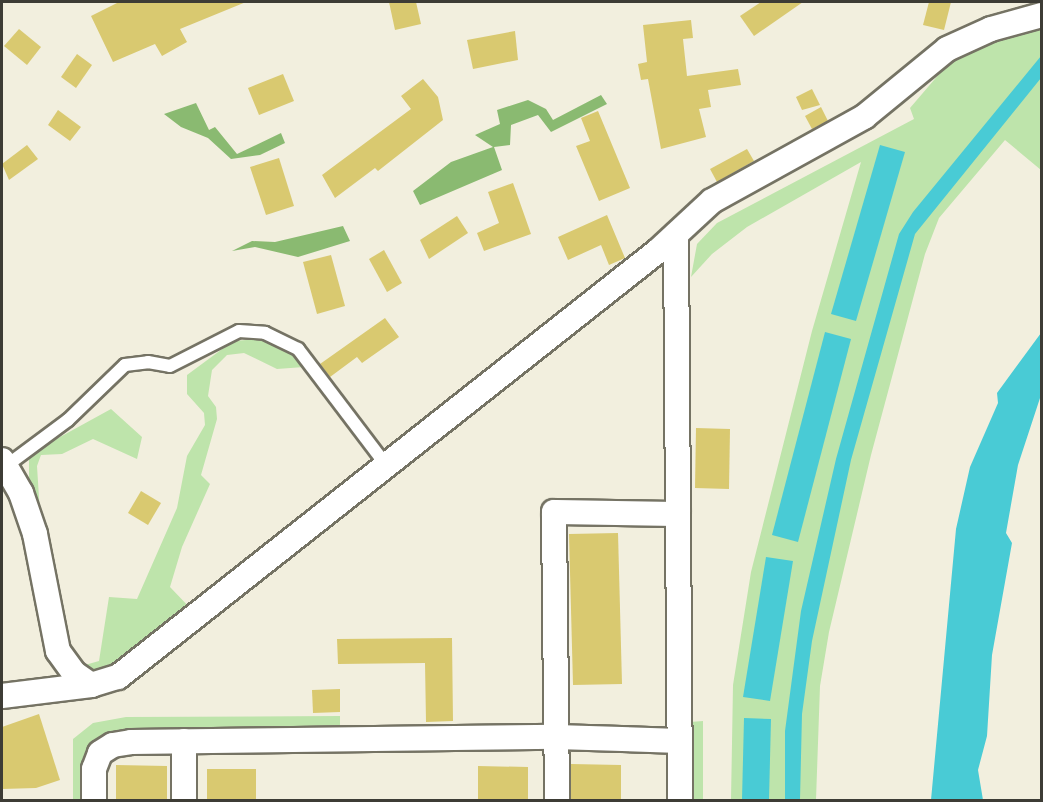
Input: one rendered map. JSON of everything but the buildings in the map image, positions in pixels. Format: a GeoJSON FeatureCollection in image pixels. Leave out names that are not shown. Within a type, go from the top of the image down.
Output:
{"type":"FeatureCollection","features":[{"type":"Feature","properties":{"kind":"street"},"geometry":{"type":"LineString","coordinates":[[2,696],[91,685],[118,677],[163,645],[676,235],[712,201],[749,178],[864,117],[947,49],[991,29],[1041,15]]}},
{"type":"Feature","properties":{"kind":"street"},"geometry":{"type":"LineString","coordinates":[[676,235],[680,801]]}},
{"type":"Feature","properties":{"kind":"street"},"geometry":{"type":"LineString","coordinates":[[4,463],[21,493],[35,534],[58,651],[74,673],[91,685]]}},
{"type":"Feature","properties":{"kind":"street"},"geometry":{"type":"LineString","coordinates":[[557,801],[554,512],[678,514]]}},
{"type":"Feature","properties":{"kind":"street"},"geometry":{"type":"LineString","coordinates":[[94,801],[94,769],[100,753],[113,745],[131,742],[556,737],[680,741]]}},
{"type":"Feature","properties":{"kind":"street"},"geometry":{"type":"LineString","coordinates":[[184,741],[184,801]]}},
{"type":"Feature","properties":{"kind":"lane"},"geometry":{"type":"LineString","coordinates":[[4,463],[68,420],[125,365],[148,362],[170,366],[239,330],[265,333],[298,349],[386,465]]}},
{"type":"Feature","properties":{"kind":"green space"},"geometry":{"type":"Polygon","coordinates":[[[1041,24],[1041,170],[1005,140],[939,218],[925,254],[871,455],[829,632],[820,686],[816,800],[731,800],[733,685],[751,572],[812,331],[861,162],[747,227],[712,254],[691,277],[697,244],[717,223],[914,119],[910,108],[958,52],[1041,24]]]}},
{"type":"Feature","properties":{"kind":"green space"},"geometry":{"type":"Polygon","coordinates":[[[601,95],[607,104],[551,132],[538,115],[511,125],[510,145],[494,147],[502,170],[420,205],[413,191],[451,162],[493,147],[475,135],[500,124],[497,110],[528,100],[546,109],[553,120],[601,95]]]}},
{"type":"Feature","properties":{"kind":"green space"},"geometry":{"type":"Polygon","coordinates":[[[196,103],[209,130],[215,127],[237,154],[281,133],[285,143],[260,155],[231,159],[208,138],[181,127],[164,114],[196,103]]]}},
{"type":"Feature","properties":{"kind":"green space"},"geometry":{"type":"Polygon","coordinates":[[[343,226],[350,241],[298,257],[255,247],[232,251],[252,241],[275,242],[343,226]]]}},
{"type":"Feature","properties":{"kind":"green space"},"geometry":{"type":"Polygon","coordinates":[[[260,339],[277,343],[298,358],[304,367],[277,369],[244,353],[227,355],[212,370],[208,396],[216,407],[217,419],[201,475],[210,484],[182,547],[170,587],[192,610],[109,672],[99,675],[72,661],[85,665],[99,661],[109,597],[137,599],[177,508],[187,456],[205,425],[204,413],[187,394],[187,375],[233,341],[260,339]]]}},
{"type":"Feature","properties":{"kind":"green space"},"geometry":{"type":"Polygon","coordinates":[[[111,409],[142,437],[137,459],[93,439],[62,454],[41,455],[37,466],[40,513],[29,485],[29,459],[40,448],[111,409]]]}},
{"type":"Feature","properties":{"kind":"green space"},"geometry":{"type":"Polygon","coordinates":[[[340,716],[340,728],[110,734],[86,754],[86,800],[73,800],[73,739],[93,723],[126,717],[340,716]]]}},
{"type":"Feature","properties":{"kind":"green space"},"geometry":{"type":"Polygon","coordinates":[[[703,721],[703,800],[691,800],[690,722],[703,721]]]}},
{"type":"Feature","properties":{"kind":"water"},"geometry":{"type":"Polygon","coordinates":[[[1041,56],[1041,78],[915,234],[851,460],[812,641],[802,714],[800,800],[785,800],[785,731],[801,611],[836,459],[899,234],[913,212],[1041,56]]]}},
{"type":"Feature","properties":{"kind":"water"},"geometry":{"type":"Polygon","coordinates":[[[880,145],[905,152],[856,321],[831,314],[880,145]]]}},
{"type":"Feature","properties":{"kind":"water"},"geometry":{"type":"Polygon","coordinates":[[[825,332],[851,339],[798,542],[772,535],[825,332]]]}},
{"type":"Feature","properties":{"kind":"water"},"geometry":{"type":"Polygon","coordinates":[[[1041,333],[1041,395],[1018,465],[1006,533],[1012,543],[992,655],[987,736],[978,770],[983,800],[931,800],[956,529],[970,467],[998,403],[997,393],[1041,333]]]}},
{"type":"Feature","properties":{"kind":"water"},"geometry":{"type":"Polygon","coordinates":[[[766,557],[793,561],[770,701],[743,697],[766,557]]]}},
{"type":"Feature","properties":{"kind":"water"},"geometry":{"type":"Polygon","coordinates":[[[744,718],[771,719],[769,800],[742,800],[744,718]]]}}]}
